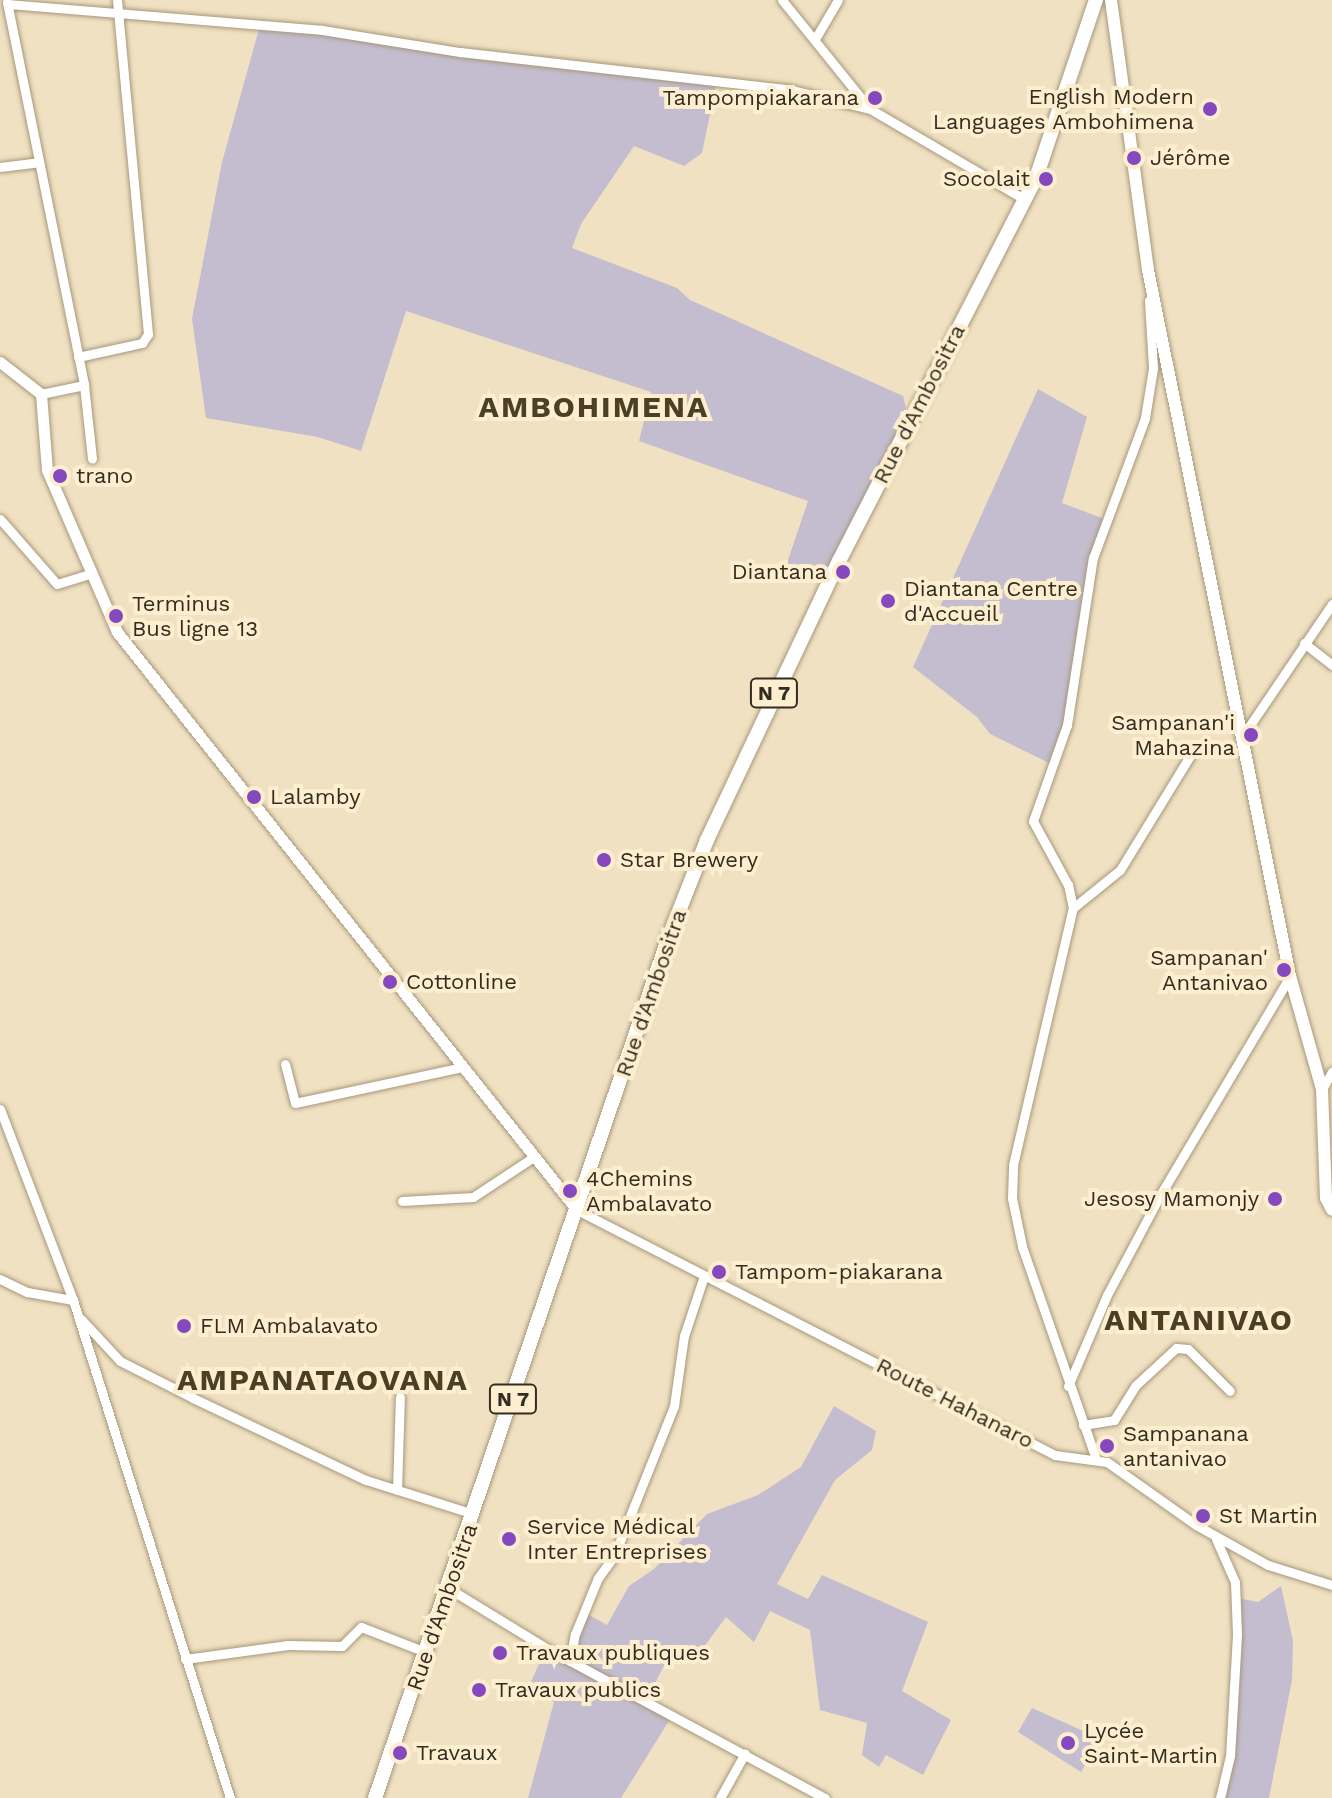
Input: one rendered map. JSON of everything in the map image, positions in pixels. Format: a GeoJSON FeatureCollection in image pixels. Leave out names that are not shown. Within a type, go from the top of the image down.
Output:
{"type":"FeatureCollection","features":[{"type":"Feature","properties":{"kind":"main road","name":"Rue d'Ambositra"},"geometry":{"type":"LineString","coordinates":[[375,1798],[428,1653],[668,939],[733,781],[1046,152],[1096,0]]}},
{"type":"Feature","properties":{"kind":"main road"},"geometry":{"type":"LineString","coordinates":[[1111,0],[1148,270],[1244,734],[1290,976],[1322,1089],[1326,1198],[1332,1210]]}},
{"type":"Feature","properties":{"kind":"street"},"geometry":{"type":"LineString","coordinates":[[782,0],[870,109]]}},
{"type":"Feature","properties":{"kind":"street"},"geometry":{"type":"LineString","coordinates":[[815,39],[838,0]]}},
{"type":"Feature","properties":{"kind":"street"},"geometry":{"type":"LineString","coordinates":[[92,459],[84,385],[7,2],[117,5],[717,80],[870,109],[1024,199]]}},
{"type":"Feature","properties":{"kind":"street"},"geometry":{"type":"LineString","coordinates":[[78,357],[142,343],[148,334],[117,5]]}},
{"type":"Feature","properties":{"kind":"street"},"geometry":{"type":"LineString","coordinates":[[0,167],[39,162]]}},
{"type":"Feature","properties":{"kind":"street"},"geometry":{"type":"LineString","coordinates":[[1096,1459],[1068,1386],[1022,1246],[1012,1198],[1013,1165],[1073,908],[1068,885],[1033,821],[1067,725],[1093,558],[1145,418],[1153,368],[1148,270]]}},
{"type":"Feature","properties":{"kind":"street"},"geometry":{"type":"LineString","coordinates":[[0,362],[33,382],[41,394],[47,470],[89,574],[117,632],[158,690],[577,1210]]}},
{"type":"Feature","properties":{"kind":"street"},"geometry":{"type":"LineString","coordinates":[[41,394],[84,385]]}},
{"type":"Feature","properties":{"kind":"street"},"geometry":{"type":"LineString","coordinates":[[0,519],[57,584],[89,574]]}},
{"type":"Feature","properties":{"kind":"street"},"geometry":{"type":"LineString","coordinates":[[1244,734],[1332,604]]}},
{"type":"Feature","properties":{"kind":"street"},"geometry":{"type":"LineString","coordinates":[[1304,643],[1332,665]]}},
{"type":"Feature","properties":{"kind":"street"},"geometry":{"type":"LineString","coordinates":[[1073,908],[1127,862],[1193,751]]}},
{"type":"Feature","properties":{"kind":"street"},"geometry":{"type":"LineString","coordinates":[[1068,1386],[1107,1295],[1159,1197],[1290,976]]}},
{"type":"Feature","properties":{"kind":"street"},"geometry":{"type":"LineString","coordinates":[[285,1064],[295,1103],[463,1067]]}},
{"type":"Feature","properties":{"kind":"street"},"geometry":{"type":"LineString","coordinates":[[1322,1089],[1332,1072]]}},
{"type":"Feature","properties":{"kind":"street"},"geometry":{"type":"LineString","coordinates":[[0,1109],[73,1300],[230,1798]]}},
{"type":"Feature","properties":{"kind":"street"},"geometry":{"type":"LineString","coordinates":[[402,1201],[473,1197],[535,1156]]}},
{"type":"Feature","properties":{"kind":"street","name":"Route Hahanaro"},"geometry":{"type":"LineString","coordinates":[[577,1210],[1055,1455],[1096,1459],[1214,1536],[1268,1565],[1332,1585]]}},
{"type":"Feature","properties":{"kind":"street"},"geometry":{"type":"LineString","coordinates":[[570,1661],[575,1634],[598,1578],[614,1556],[674,1406],[684,1336],[704,1276]]}},
{"type":"Feature","properties":{"kind":"street"},"geometry":{"type":"LineString","coordinates":[[0,1279],[27,1292],[73,1300]]}},
{"type":"Feature","properties":{"kind":"street"},"geometry":{"type":"LineString","coordinates":[[78,1316],[120,1361],[322,1455],[354,1475],[474,1514]]}},
{"type":"Feature","properties":{"kind":"street"},"geometry":{"type":"LineString","coordinates":[[1083,1425],[1114,1420],[1135,1386],[1176,1348],[1188,1349],[1230,1391]]}},
{"type":"Feature","properties":{"kind":"street"},"geometry":{"type":"LineString","coordinates":[[397,1490],[400,1397]]}},
{"type":"Feature","properties":{"kind":"street"},"geometry":{"type":"LineString","coordinates":[[1214,1536],[1229,1563],[1237,1598],[1230,1756],[1220,1798]]}},
{"type":"Feature","properties":{"kind":"street"},"geometry":{"type":"LineString","coordinates":[[448,1588],[570,1661],[825,1798]]}},
{"type":"Feature","properties":{"kind":"street"},"geometry":{"type":"LineString","coordinates":[[185,1659],[288,1645],[342,1646],[361,1627],[428,1653]]}},
{"type":"Feature","properties":{"kind":"street"},"geometry":{"type":"LineString","coordinates":[[720,1798],[745,1753]]}},
{"type":"Feature","properties":{"kind":"shaded area"},"geometry":{"type":"Polygon","coordinates":[[[259,29],[322,30],[460,52],[717,80],[702,153],[684,166],[634,146],[581,224],[572,248],[677,288],[690,300],[903,396],[907,413],[821,580],[786,566],[808,501],[639,441],[651,392],[406,311],[361,451],[318,437],[206,418],[192,319],[222,162],[259,29]]]}},
{"type":"Feature","properties":{"kind":"shaded area"},"geometry":{"type":"Polygon","coordinates":[[[1038,389],[1087,417],[1062,503],[1107,520],[1093,558],[1075,690],[1051,764],[990,734],[977,717],[913,667],[1038,389]]]}},
{"type":"Feature","properties":{"kind":"shaded area"},"geometry":{"type":"Polygon","coordinates":[[[834,1406],[876,1431],[872,1450],[835,1480],[777,1584],[808,1599],[822,1575],[928,1622],[902,1691],[951,1720],[923,1775],[886,1755],[879,1767],[862,1755],[867,1723],[820,1710],[810,1630],[770,1611],[754,1642],[726,1617],[692,1663],[669,1656],[646,1701],[672,1716],[621,1798],[528,1798],[554,1702],[530,1684],[546,1648],[570,1660],[584,1612],[607,1625],[629,1586],[654,1569],[707,1514],[758,1495],[801,1467],[834,1406]]]}},
{"type":"Feature","properties":{"kind":"shaded area"},"geometry":{"type":"Polygon","coordinates":[[[1281,1586],[1293,1641],[1292,1680],[1269,1798],[1220,1798],[1230,1756],[1237,1598],[1258,1602],[1281,1586]]]}},
{"type":"Feature","properties":{"kind":"shaded area"},"geometry":{"type":"Polygon","coordinates":[[[1032,1708],[1101,1739],[1081,1772],[1018,1732],[1032,1708]]]}},
{"type":"Feature","properties":{"kind":"place","name":"Tampompiakarana"},"geometry":{"type":"Point","coordinates":[875,98]}},
{"type":"Feature","properties":{"kind":"place","name":"English Modern Languages Ambohimena"},"geometry":{"type":"Point","coordinates":[1210,109]}},
{"type":"Feature","properties":{"kind":"place","name":"Jérôme"},"geometry":{"type":"Point","coordinates":[1134,158]}},
{"type":"Feature","properties":{"kind":"place","name":"Socolait"},"geometry":{"type":"Point","coordinates":[1046,179]}},
{"type":"Feature","properties":{"kind":"place","name":"trano"},"geometry":{"type":"Point","coordinates":[60,476]}},
{"type":"Feature","properties":{"kind":"place","name":"Diantana"},"geometry":{"type":"Point","coordinates":[843,572]}},
{"type":"Feature","properties":{"kind":"place","name":"Diantana Centre d'Accueil"},"geometry":{"type":"Point","coordinates":[888,601]}},
{"type":"Feature","properties":{"kind":"place","name":"Terminus Bus ligne 13"},"geometry":{"type":"Point","coordinates":[116,616]}},
{"type":"Feature","properties":{"kind":"place","name":"Sampanan'i Mahazina"},"geometry":{"type":"Point","coordinates":[1251,735]}},
{"type":"Feature","properties":{"kind":"place","name":"Lalamby"},"geometry":{"type":"Point","coordinates":[254,797]}},
{"type":"Feature","properties":{"kind":"place","name":"Star Brewery"},"geometry":{"type":"Point","coordinates":[604,860]}},
{"type":"Feature","properties":{"kind":"place","name":"Sampanan' Antanivao"},"geometry":{"type":"Point","coordinates":[1284,970]}},
{"type":"Feature","properties":{"kind":"place","name":"Cottonline"},"geometry":{"type":"Point","coordinates":[390,982]}},
{"type":"Feature","properties":{"kind":"place","name":"4Chemins Ambalavato"},"geometry":{"type":"Point","coordinates":[570,1191]}},
{"type":"Feature","properties":{"kind":"place","name":"Jesosy Mamonjy"},"geometry":{"type":"Point","coordinates":[1275,1199]}},
{"type":"Feature","properties":{"kind":"place","name":"Tampom-piakarana"},"geometry":{"type":"Point","coordinates":[719,1272]}},
{"type":"Feature","properties":{"kind":"place","name":"FLM Ambalavato"},"geometry":{"type":"Point","coordinates":[184,1326]}},
{"type":"Feature","properties":{"kind":"place","name":"Sampanana antanivao"},"geometry":{"type":"Point","coordinates":[1107,1446]}},
{"type":"Feature","properties":{"kind":"place","name":"St Martin"},"geometry":{"type":"Point","coordinates":[1203,1516]}},
{"type":"Feature","properties":{"kind":"place","name":"Service Médical Inter Entreprises"},"geometry":{"type":"Point","coordinates":[509,1539]}},
{"type":"Feature","properties":{"kind":"place","name":"Travaux publiques"},"geometry":{"type":"Point","coordinates":[500,1653]}},
{"type":"Feature","properties":{"kind":"place","name":"Travaux publics"},"geometry":{"type":"Point","coordinates":[479,1690]}},
{"type":"Feature","properties":{"kind":"place","name":"Lycée Saint-Martin"},"geometry":{"type":"Point","coordinates":[1068,1743]}},
{"type":"Feature","properties":{"kind":"place","name":"Travaux"},"geometry":{"type":"Point","coordinates":[400,1753]}},
{"type":"Feature","properties":{"kind":"district","name":"AMBOHIMENA"},"geometry":{"type":"Point","coordinates":[594,407]}},
{"type":"Feature","properties":{"kind":"district","name":"ANTANIVAO"},"geometry":{"type":"Point","coordinates":[1199,1320]}},
{"type":"Feature","properties":{"kind":"district","name":"AMPANATAOVANA"},"geometry":{"type":"Point","coordinates":[323,1380]}}]}
